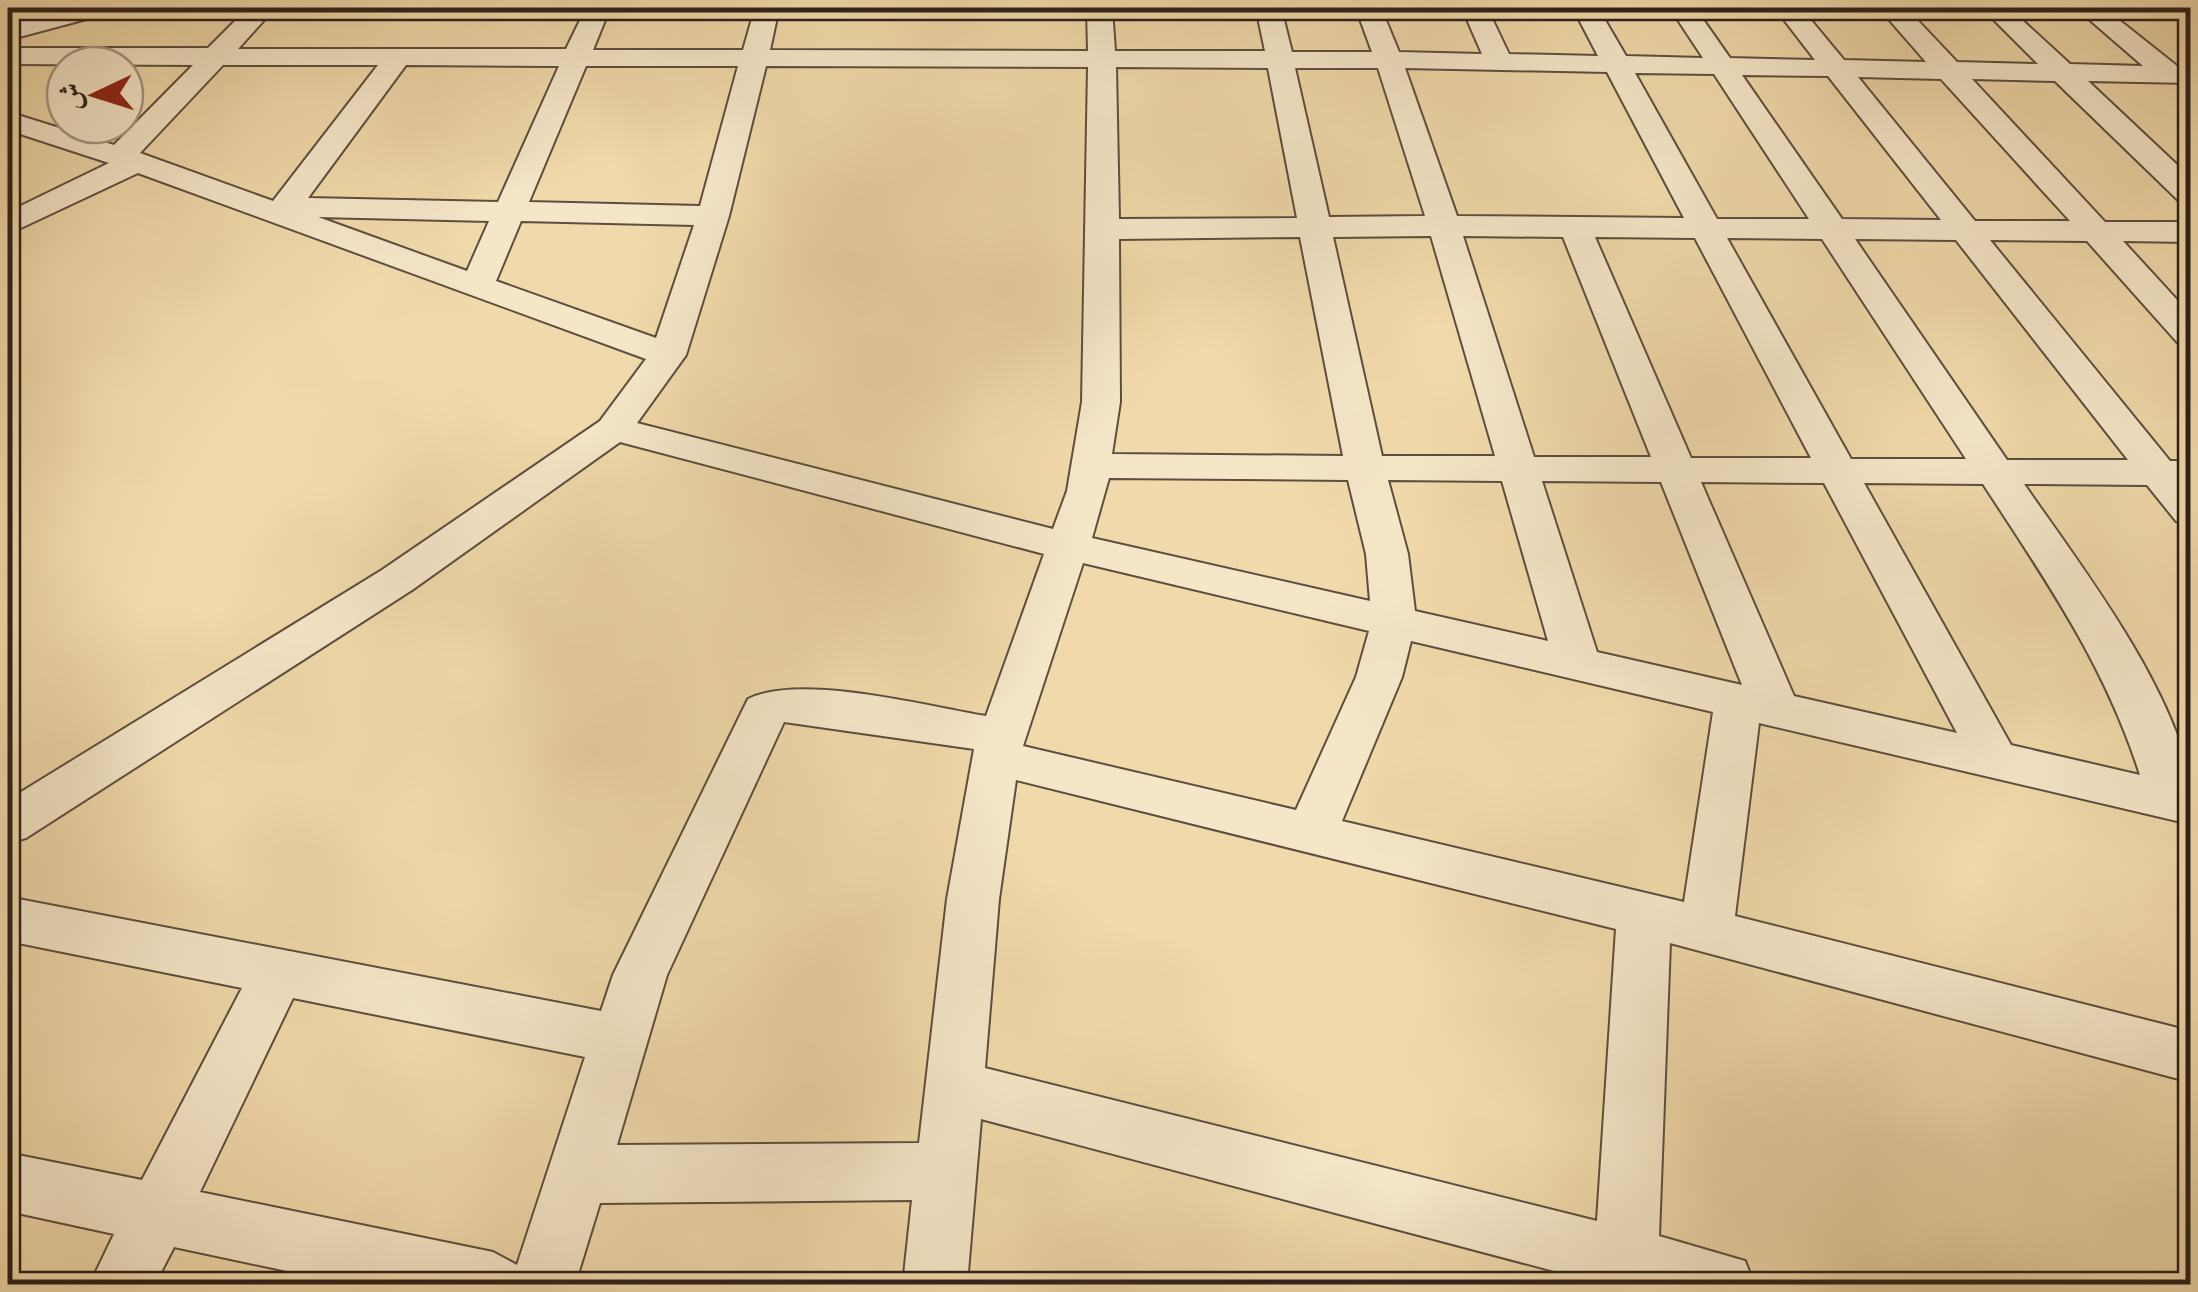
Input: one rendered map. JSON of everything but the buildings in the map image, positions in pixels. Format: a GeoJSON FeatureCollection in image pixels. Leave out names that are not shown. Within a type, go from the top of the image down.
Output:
{"type":"FeatureCollection","features":[{"type":"Feature","properties":{"kind":"street"},"geometry":{"type":"LineString","coordinates":[[8,32],[100,8]]}},
{"type":"Feature","properties":{"kind":"street"},"geometry":{"type":"LineString","coordinates":[[8,224],[128,160],[262,8]]}},
{"type":"Feature","properties":{"kind":"street"},"geometry":{"type":"LineString","coordinates":[[476,288],[598,8]]}},
{"type":"Feature","properties":{"kind":"street"},"geometry":{"type":"LineString","coordinates":[[8,824],[396,580],[614,429],[653,381],[668,354],[713,216],[757,59],[767,8]]}},
{"type":"Feature","properties":{"kind":"street"},"geometry":{"type":"LineString","coordinates":[[934,1284],[973,900],[998,747],[1068,546],[1092,466],[1102,402],[1100,8]]}},
{"type":"Feature","properties":{"kind":"street"},"geometry":{"type":"LineString","coordinates":[[1269,8],[1318,226],[1365,468],[1388,554],[1394,622],[1379,677],[1312,830]]}},
{"type":"Feature","properties":{"kind":"street"},"geometry":{"type":"LineString","coordinates":[[1368,8],[1444,226],[1578,665]]}},
{"type":"Feature","properties":{"kind":"street"},"geometry":{"type":"LineString","coordinates":[[1475,8],[1499,62]]}},
{"type":"Feature","properties":{"kind":"street"},"geometry":{"type":"LineString","coordinates":[[1586,8],[1994,760]]}},
{"type":"Feature","properties":{"kind":"street"},"geometry":{"type":"LineString","coordinates":[[1683,8],[2106,637],[2182,803]]}},
{"type":"Feature","properties":{"kind":"street"},"geometry":{"type":"LineString","coordinates":[[1788,8],[2175,473],[2190,512]]}},
{"type":"Feature","properties":{"kind":"street"},"geometry":{"type":"LineString","coordinates":[[1892,8],[2190,334]]}},
{"type":"Feature","properties":{"kind":"street"},"geometry":{"type":"LineString","coordinates":[[1995,8],[2190,194]]}},
{"type":"Feature","properties":{"kind":"street"},"geometry":{"type":"LineString","coordinates":[[2089,8],[2183,80]]}},
{"type":"Feature","properties":{"kind":"street"},"geometry":{"type":"LineString","coordinates":[[8,56],[1388,60],[2060,70],[2183,80]]}},
{"type":"Feature","properties":{"kind":"street"},"geometry":{"type":"LineString","coordinates":[[282,211],[398,58]]}},
{"type":"Feature","properties":{"kind":"street"},"geometry":{"type":"LineString","coordinates":[[12,126],[282,211],[476,288],[668,354]]}},
{"type":"Feature","properties":{"kind":"street"},"geometry":{"type":"LineString","coordinates":[[282,211],[713,216]]}},
{"type":"Feature","properties":{"kind":"street"},"geometry":{"type":"LineString","coordinates":[[1104,229],[1575,226],[2190,232]]}},
{"type":"Feature","properties":{"kind":"street"},"geometry":{"type":"LineString","coordinates":[[1575,226],[1675,470],[1757,706],[1706,929]]}},
{"type":"Feature","properties":{"kind":"street"},"geometry":{"type":"LineString","coordinates":[[614,429],[1068,546],[2182,803]]}},
{"type":"Feature","properties":{"kind":"street"},"geometry":{"type":"LineString","coordinates":[[1092,466],[2175,473]]}},
{"type":"Feature","properties":{"kind":"street"},"geometry":{"type":"LineString","coordinates":[[543,1284],[574,1174],[640,974],[765,711],[777,704],[808,705],[998,747],[2190,1057]]}},
{"type":"Feature","properties":{"kind":"street"},"geometry":{"type":"LineString","coordinates":[[1626,1259],[1644,914]]}},
{"type":"Feature","properties":{"kind":"street"},"geometry":{"type":"LineString","coordinates":[[8,919],[618,1040]]}},
{"type":"Feature","properties":{"kind":"street"},"geometry":{"type":"LineString","coordinates":[[122,1284],[278,973]]}},
{"type":"Feature","properties":{"kind":"street"},"geometry":{"type":"LineString","coordinates":[[954,1086],[1722,1284]]}},
{"type":"Feature","properties":{"kind":"street"},"geometry":{"type":"LineString","coordinates":[[574,1174],[946,1171]]}},
{"type":"Feature","properties":{"kind":"street"},"geometry":{"type":"LineString","coordinates":[[8,1182],[493,1284]]}}]}
